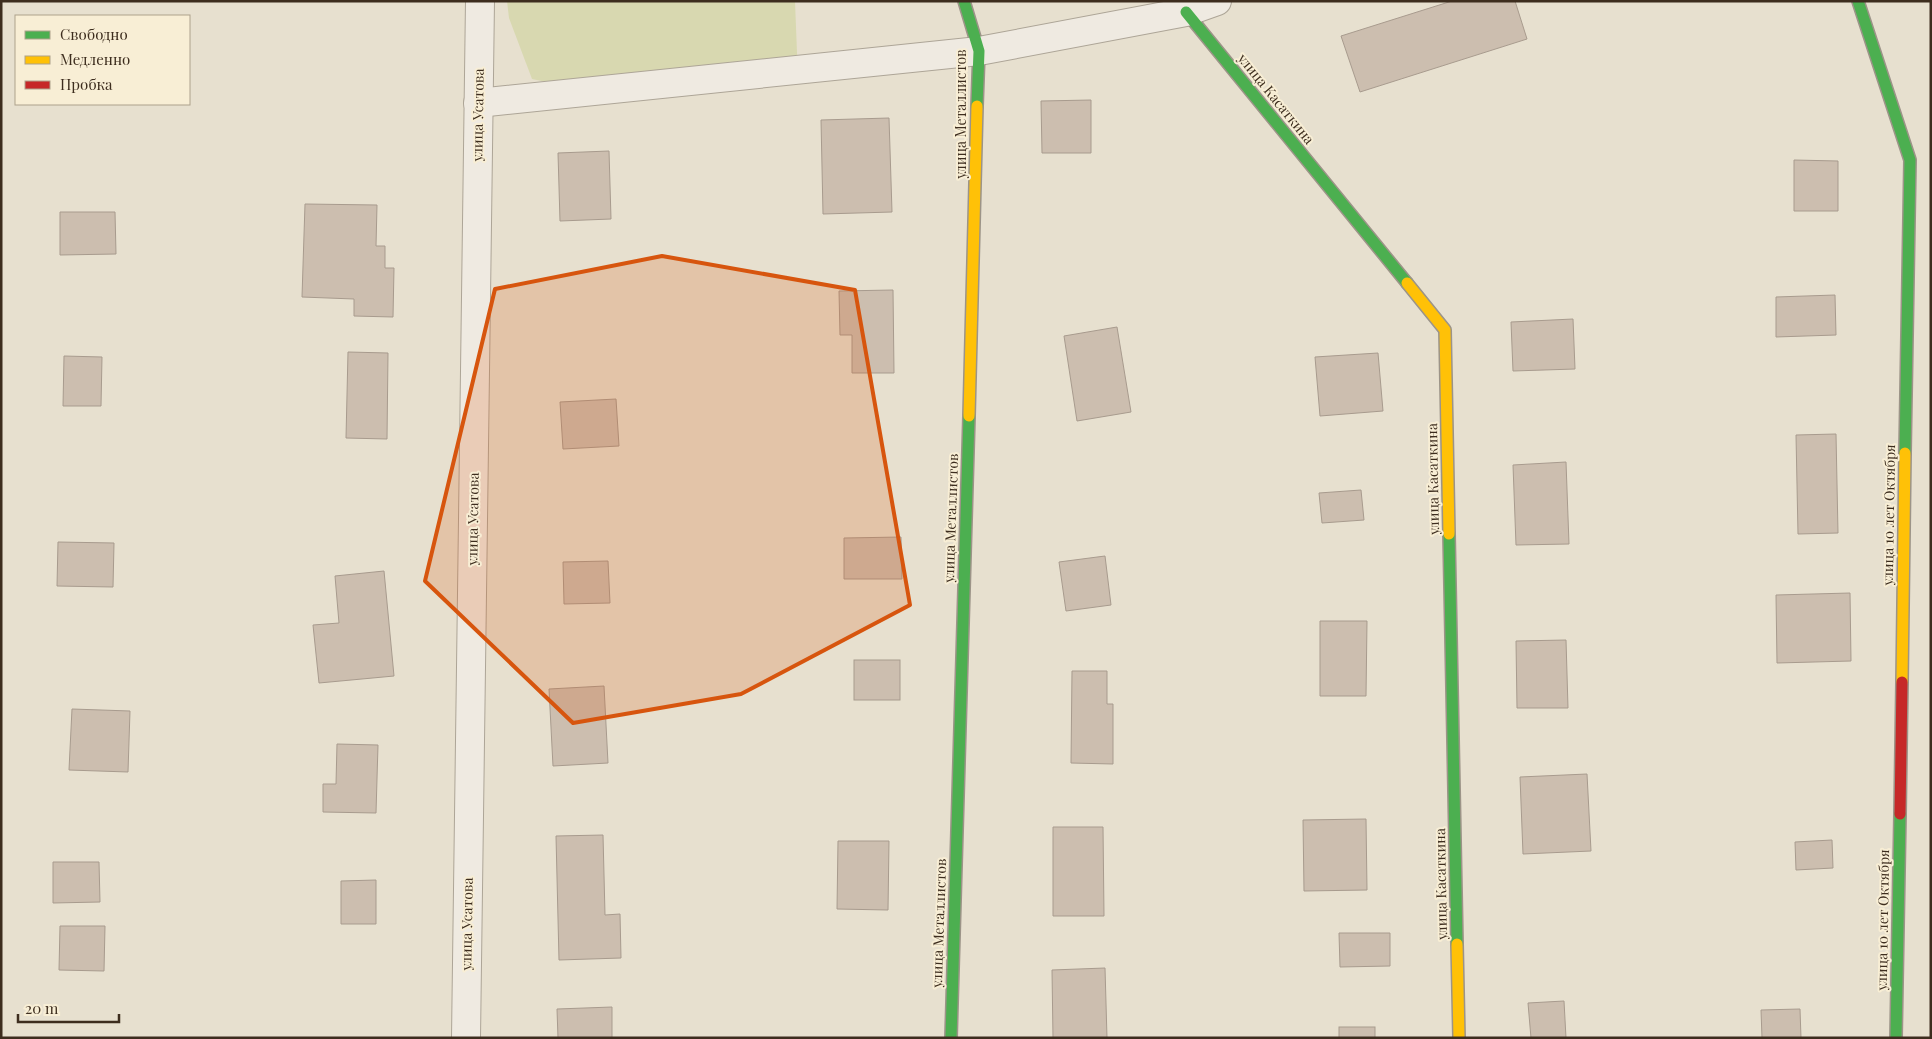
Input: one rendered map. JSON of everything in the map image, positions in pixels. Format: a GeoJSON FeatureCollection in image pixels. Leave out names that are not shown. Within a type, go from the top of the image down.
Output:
{"type":"FeatureCollection","features":[{"type":"Feature","properties":{"kind":"street","name":"улица Усатова"},"geometry":{"type":"LineString","coordinates":[[466,1038],[480,1]]}},
{"type":"Feature","properties":{"kind":"street","name":"улица Металлистов"},"geometry":{"type":"LineString","coordinates":[[951,1038],[979,51],[964,1]]}},
{"type":"Feature","properties":{"kind":"street"},"geometry":{"type":"LineString","coordinates":[[478,103],[979,51],[1186,12],[1217,1]]}},
{"type":"Feature","properties":{"kind":"street","name":"улица 10 лет Октября"},"geometry":{"type":"LineString","coordinates":[[1858,1],[1910,160],[1896,1038]]}},
{"type":"Feature","properties":{"kind":"street","name":"улица Касаткина"},"geometry":{"type":"LineString","coordinates":[[1186,12],[1446,330],[1459,1038]]}},
{"type":"Feature","properties":{"kind":"highlighted area"},"geometry":{"type":"Polygon","coordinates":[[[662,256],[855,290],[910,605],[741,694],[573,723],[425,581],[495,289],[662,256]]]}},
{"type":"Feature","properties":{"kind":"green space"},"geometry":{"type":"Polygon","coordinates":[[[507,1],[795,1],[798,78],[595,92],[532,79],[509,18],[507,1]]]}},
{"type":"Feature","properties":{"kind":"building"},"geometry":{"type":"Polygon","coordinates":[[[1452,1],[1515,1],[1527,39],[1360,92],[1341,36],[1452,1]]]}},
{"type":"Feature","properties":{"kind":"building"},"geometry":{"type":"Polygon","coordinates":[[[1091,100],[1091,153],[1042,153],[1041,101],[1091,100]]]}},
{"type":"Feature","properties":{"kind":"building"},"geometry":{"type":"Polygon","coordinates":[[[889,118],[892,212],[823,214],[821,120],[889,118]]]}},
{"type":"Feature","properties":{"kind":"building"},"geometry":{"type":"Polygon","coordinates":[[[609,151],[611,219],[560,221],[558,153],[609,151]]]}},
{"type":"Feature","properties":{"kind":"building"},"geometry":{"type":"Polygon","coordinates":[[[1794,160],[1838,161],[1838,211],[1794,211],[1794,160]]]}},
{"type":"Feature","properties":{"kind":"building"},"geometry":{"type":"Polygon","coordinates":[[[305,204],[377,205],[376,246],[385,246],[385,268],[394,268],[393,317],[354,316],[354,299],[302,297],[305,204]]]}},
{"type":"Feature","properties":{"kind":"building"},"geometry":{"type":"Polygon","coordinates":[[[60,212],[115,212],[116,254],[60,255],[60,212]]]}},
{"type":"Feature","properties":{"kind":"building"},"geometry":{"type":"Polygon","coordinates":[[[893,290],[894,373],[852,373],[852,335],[840,335],[839,291],[893,290]]]}},
{"type":"Feature","properties":{"kind":"building"},"geometry":{"type":"Polygon","coordinates":[[[1835,295],[1836,335],[1776,337],[1776,297],[1835,295]]]}},
{"type":"Feature","properties":{"kind":"building"},"geometry":{"type":"Polygon","coordinates":[[[1573,319],[1575,369],[1513,371],[1511,322],[1573,319]]]}},
{"type":"Feature","properties":{"kind":"building"},"geometry":{"type":"Polygon","coordinates":[[[1117,327],[1131,412],[1077,421],[1064,336],[1117,327]]]}},
{"type":"Feature","properties":{"kind":"building"},"geometry":{"type":"Polygon","coordinates":[[[348,352],[388,353],[387,439],[346,438],[348,352]]]}},
{"type":"Feature","properties":{"kind":"building"},"geometry":{"type":"Polygon","coordinates":[[[1378,353],[1383,411],[1320,416],[1315,357],[1378,353]]]}},
{"type":"Feature","properties":{"kind":"building"},"geometry":{"type":"Polygon","coordinates":[[[64,356],[102,357],[101,406],[63,406],[64,356]]]}},
{"type":"Feature","properties":{"kind":"building"},"geometry":{"type":"Polygon","coordinates":[[[616,399],[619,446],[563,449],[560,402],[616,399]]]}},
{"type":"Feature","properties":{"kind":"building"},"geometry":{"type":"Polygon","coordinates":[[[1836,434],[1838,533],[1798,534],[1796,435],[1836,434]]]}},
{"type":"Feature","properties":{"kind":"building"},"geometry":{"type":"Polygon","coordinates":[[[1566,462],[1569,544],[1516,545],[1513,465],[1566,462]]]}},
{"type":"Feature","properties":{"kind":"building"},"geometry":{"type":"Polygon","coordinates":[[[1361,490],[1364,520],[1322,523],[1319,493],[1361,490]]]}},
{"type":"Feature","properties":{"kind":"building"},"geometry":{"type":"Polygon","coordinates":[[[901,537],[902,579],[844,579],[844,538],[901,537]]]}},
{"type":"Feature","properties":{"kind":"building"},"geometry":{"type":"Polygon","coordinates":[[[58,542],[114,543],[113,587],[57,586],[58,542]]]}},
{"type":"Feature","properties":{"kind":"building"},"geometry":{"type":"Polygon","coordinates":[[[1105,556],[1111,605],[1066,611],[1059,562],[1105,556]]]}},
{"type":"Feature","properties":{"kind":"building"},"geometry":{"type":"Polygon","coordinates":[[[608,561],[610,603],[564,604],[563,562],[608,561]]]}},
{"type":"Feature","properties":{"kind":"building"},"geometry":{"type":"Polygon","coordinates":[[[384,571],[394,676],[319,683],[313,625],[339,623],[335,576],[384,571]]]}},
{"type":"Feature","properties":{"kind":"building"},"geometry":{"type":"Polygon","coordinates":[[[1850,593],[1851,661],[1777,663],[1776,595],[1850,593]]]}},
{"type":"Feature","properties":{"kind":"building"},"geometry":{"type":"Polygon","coordinates":[[[1320,621],[1367,621],[1366,696],[1320,696],[1320,621]]]}},
{"type":"Feature","properties":{"kind":"building"},"geometry":{"type":"Polygon","coordinates":[[[1566,640],[1568,708],[1517,708],[1516,641],[1566,640]]]}},
{"type":"Feature","properties":{"kind":"building"},"geometry":{"type":"Polygon","coordinates":[[[854,660],[900,660],[900,700],[854,700],[854,660]]]}},
{"type":"Feature","properties":{"kind":"building"},"geometry":{"type":"Polygon","coordinates":[[[1072,671],[1107,671],[1107,704],[1113,704],[1113,764],[1071,763],[1072,671]]]}},
{"type":"Feature","properties":{"kind":"building"},"geometry":{"type":"Polygon","coordinates":[[[604,686],[608,763],[553,766],[549,689],[604,686]]]}},
{"type":"Feature","properties":{"kind":"building"},"geometry":{"type":"Polygon","coordinates":[[[72,709],[130,711],[128,772],[69,770],[72,709]]]}},
{"type":"Feature","properties":{"kind":"building"},"geometry":{"type":"Polygon","coordinates":[[[337,744],[378,745],[376,813],[323,812],[323,784],[336,784],[337,744]]]}},
{"type":"Feature","properties":{"kind":"building"},"geometry":{"type":"Polygon","coordinates":[[[1587,774],[1591,851],[1523,854],[1520,777],[1587,774]]]}},
{"type":"Feature","properties":{"kind":"building"},"geometry":{"type":"Polygon","coordinates":[[[1366,819],[1367,890],[1304,891],[1303,820],[1366,819]]]}},
{"type":"Feature","properties":{"kind":"building"},"geometry":{"type":"Polygon","coordinates":[[[1053,827],[1103,827],[1104,916],[1053,916],[1053,827]]]}},
{"type":"Feature","properties":{"kind":"building"},"geometry":{"type":"Polygon","coordinates":[[[603,835],[605,915],[620,914],[621,958],[559,960],[556,836],[603,835]]]}},
{"type":"Feature","properties":{"kind":"building"},"geometry":{"type":"Polygon","coordinates":[[[1832,840],[1833,868],[1796,870],[1795,842],[1832,840]]]}},
{"type":"Feature","properties":{"kind":"building"},"geometry":{"type":"Polygon","coordinates":[[[838,841],[889,841],[888,910],[837,909],[838,841]]]}},
{"type":"Feature","properties":{"kind":"building"},"geometry":{"type":"Polygon","coordinates":[[[53,862],[99,862],[100,902],[53,903],[53,862]]]}},
{"type":"Feature","properties":{"kind":"building"},"geometry":{"type":"Polygon","coordinates":[[[376,880],[376,924],[341,924],[341,881],[376,880]]]}},
{"type":"Feature","properties":{"kind":"building"},"geometry":{"type":"Polygon","coordinates":[[[60,926],[105,926],[104,971],[59,970],[60,926]]]}},
{"type":"Feature","properties":{"kind":"building"},"geometry":{"type":"Polygon","coordinates":[[[1339,933],[1390,933],[1390,966],[1340,967],[1339,933]]]}},
{"type":"Feature","properties":{"kind":"building"},"geometry":{"type":"Polygon","coordinates":[[[1105,968],[1107,1038],[1053,1038],[1052,970],[1105,968]]]}},
{"type":"Feature","properties":{"kind":"building"},"geometry":{"type":"Polygon","coordinates":[[[1564,1001],[1566,1038],[1531,1038],[1528,1003],[1564,1001]]]}},
{"type":"Feature","properties":{"kind":"building"},"geometry":{"type":"Polygon","coordinates":[[[612,1007],[612,1038],[558,1038],[557,1009],[612,1007]]]}},
{"type":"Feature","properties":{"kind":"building"},"geometry":{"type":"Polygon","coordinates":[[[1800,1009],[1801,1038],[1762,1038],[1761,1010],[1800,1009]]]}},
{"type":"Feature","properties":{"kind":"building"},"geometry":{"type":"Polygon","coordinates":[[[1339,1027],[1375,1027],[1375,1038],[1339,1038],[1339,1027]]]}},
{"type":"Feature","properties":{"kind":"traffic: fast"},"geometry":{"type":"LineString","coordinates":[[964,1],[979,51],[977,106]]}},
{"type":"Feature","properties":{"kind":"traffic: fast"},"geometry":{"type":"LineString","coordinates":[[1858,1],[1910,160],[1905,453]]}},
{"type":"Feature","properties":{"kind":"traffic: fast"},"geometry":{"type":"LineString","coordinates":[[1186,12],[1407,283]]}},
{"type":"Feature","properties":{"kind":"traffic: fast"},"geometry":{"type":"LineString","coordinates":[[951,1038],[969,416]]}},
{"type":"Feature","properties":{"kind":"traffic: fast"},"geometry":{"type":"LineString","coordinates":[[1449,534],[1457,944]]}},
{"type":"Feature","properties":{"kind":"traffic: fast"},"geometry":{"type":"LineString","coordinates":[[1896,1038],[1900,814]]}},
{"type":"Feature","properties":{"kind":"traffic: slow"},"geometry":{"type":"LineString","coordinates":[[969,416],[977,106]]}},
{"type":"Feature","properties":{"kind":"traffic: slow"},"geometry":{"type":"LineString","coordinates":[[1407,283],[1445,330],[1449,534]]}},
{"type":"Feature","properties":{"kind":"traffic: slow"},"geometry":{"type":"LineString","coordinates":[[1902,682],[1905,453]]}},
{"type":"Feature","properties":{"kind":"traffic: slow"},"geometry":{"type":"LineString","coordinates":[[1457,944],[1459,1038]]}},
{"type":"Feature","properties":{"kind":"traffic: jam"},"geometry":{"type":"LineString","coordinates":[[1900,814],[1902,682]]}}]}
